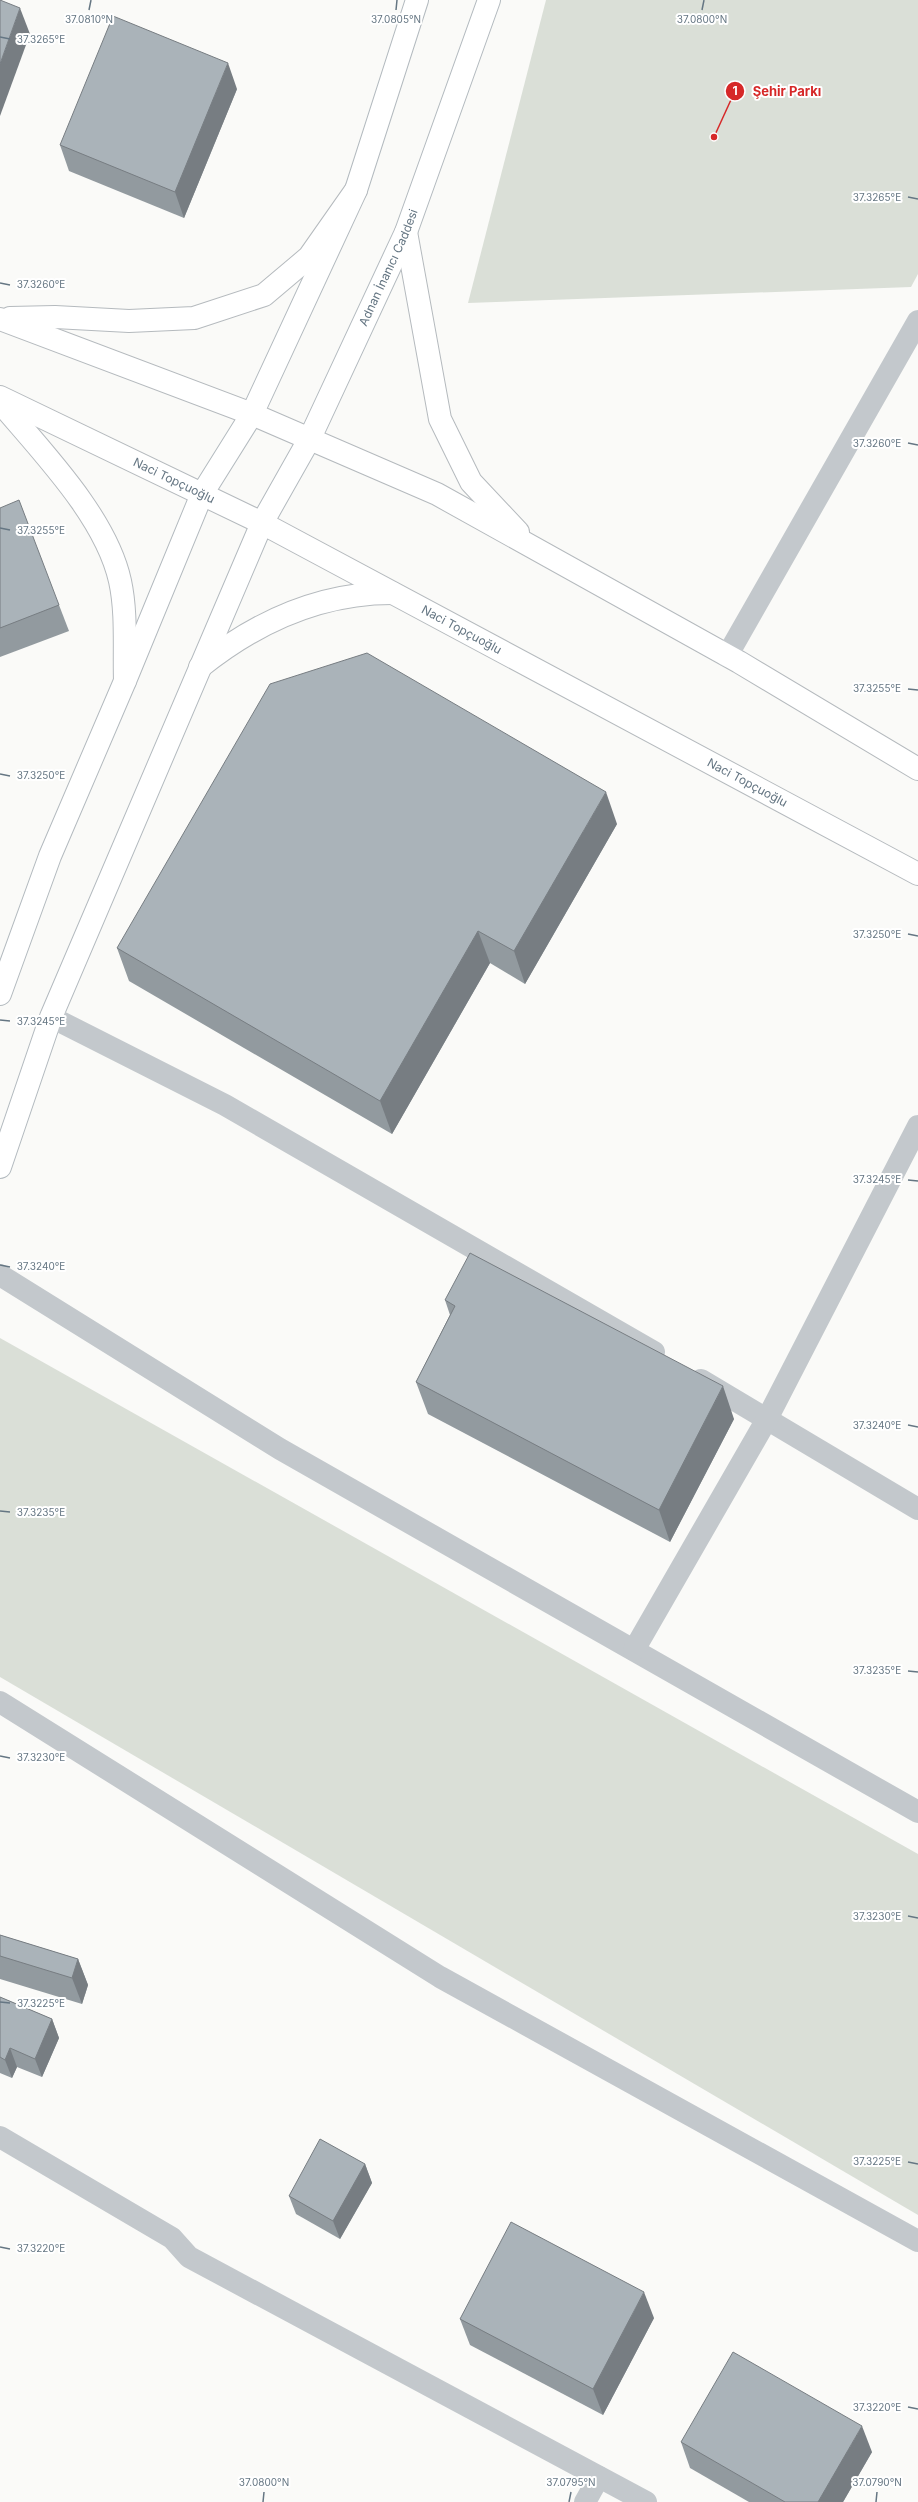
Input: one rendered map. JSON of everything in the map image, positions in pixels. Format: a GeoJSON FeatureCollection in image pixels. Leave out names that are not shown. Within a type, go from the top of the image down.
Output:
{"type":"FeatureCollection","features":[{"type":"Feature","properties":{"kind":"main road"},"geometry":{"type":"LineString","coordinates":[[0,993],[50,856],[125,681],[202,494],[252,414],[356,190],[417,0]]}},
{"type":"Feature","properties":{"kind":"main road","name":"Adnan İnanıcı Caddesi"},"geometry":{"type":"LineString","coordinates":[[0,1167],[51,1017],[262,522],[310,438],[406,232],[489,0]]}},
{"type":"Feature","properties":{"kind":"main road"},"geometry":{"type":"LineString","coordinates":[[0,318],[55,317],[129,321],[194,318],[264,295],[309,257],[356,190]]}},
{"type":"Feature","properties":{"kind":"main road"},"geometry":{"type":"LineString","coordinates":[[406,232],[440,420],[471,482],[534,548]]}},
{"type":"Feature","properties":{"kind":"main road"},"geometry":{"type":"LineString","coordinates":[[0,318],[252,414],[437,494],[727,656],[918,769]]}},
{"type":"Feature","properties":{"kind":"main road","name":"Naci Topçuoğlu"},"geometry":{"type":"LineString","coordinates":[[0,397],[262,522],[918,874]]}},
{"type":"Feature","properties":{"kind":"main road"},"geometry":{"type":"LineString","coordinates":[[0,402],[64,478],[102,535],[112,554],[120,580],[123,608],[125,681]]}},
{"type":"Feature","properties":{"kind":"main road"},"geometry":{"type":"LineString","coordinates":[[200,667],[230,643],[280,615],[336,598],[371,593],[393,593]]}},
{"type":"Feature","properties":{"kind":"street"},"geometry":{"type":"LineString","coordinates":[[727,656],[918,321]]}},
{"type":"Feature","properties":{"kind":"street"},"geometry":{"type":"LineString","coordinates":[[51,1017],[224,1105],[561,1297],[918,1509]]}},
{"type":"Feature","properties":{"kind":"street"},"geometry":{"type":"LineString","coordinates":[[634,1650],[767,1419],[918,1126]]}},
{"type":"Feature","properties":{"kind":"street"},"geometry":{"type":"LineString","coordinates":[[0,1275],[280,1449],[918,1812]]}},
{"type":"Feature","properties":{"kind":"street"},"geometry":{"type":"LineString","coordinates":[[0,1702],[440,1977],[918,2241]]}},
{"type":"Feature","properties":{"kind":"street"},"geometry":{"type":"LineString","coordinates":[[0,2137],[172,2238],[189,2257],[646,2502]]}},
{"type":"Feature","properties":{"kind":"street"},"geometry":{"type":"LineString","coordinates":[[585,2502],[599,2477]]}},
{"type":"Feature","properties":{"kind":"shaded area"},"geometry":{"type":"Polygon","coordinates":[[[546,0],[918,0],[918,274],[911,287],[468,303],[546,0]]]}},
{"type":"Feature","properties":{"kind":"shaded area"},"geometry":{"type":"Polygon","coordinates":[[[0,1338],[918,1854],[918,2215],[0,1677],[0,1338]]]}},
{"type":"Feature","properties":{"kind":"building"},"geometry":{"type":"Polygon","coordinates":[[[0,0],[20,8],[0,64],[0,0]]]}},
{"type":"Feature","properties":{"kind":"building"},"geometry":{"type":"Polygon","coordinates":[[[113,16],[228,63],[175,192],[60,145],[113,16]]]}},
{"type":"Feature","properties":{"kind":"building"},"geometry":{"type":"Polygon","coordinates":[[[19,500],[59,605],[0,628],[0,508],[19,500]]]}},
{"type":"Feature","properties":{"kind":"building"},"geometry":{"type":"Polygon","coordinates":[[[367,653],[606,792],[514,951],[478,931],[380,1101],[117,948],[270,684],[367,653]]]}},
{"type":"Feature","properties":{"kind":"building"},"geometry":{"type":"Polygon","coordinates":[[[470,1253],[723,1386],[659,1510],[416,1382],[455,1306],[445,1300],[470,1253]]]}},
{"type":"Feature","properties":{"kind":"building"},"geometry":{"type":"Polygon","coordinates":[[[0,1935],[78,1959],[72,1978],[0,1956],[0,1935]]]}},
{"type":"Feature","properties":{"kind":"building"},"geometry":{"type":"Polygon","coordinates":[[[0,1997],[52,2019],[35,2059],[10,2048],[5,2060],[0,2057],[0,1997]]]}},
{"type":"Feature","properties":{"kind":"building"},"geometry":{"type":"Polygon","coordinates":[[[320,2139],[365,2164],[333,2221],[289,2196],[320,2139]]]}},
{"type":"Feature","properties":{"kind":"building"},"geometry":{"type":"Polygon","coordinates":[[[511,2222],[644,2292],[593,2389],[460,2319],[511,2222]]]}},
{"type":"Feature","properties":{"kind":"building"},"geometry":{"type":"Polygon","coordinates":[[[733,2352],[862,2426],[818,2502],[785,2502],[681,2442],[733,2352]]]}},
{"type":"Feature","properties":{"kind":"place","name":"Şehir Parkı"},"geometry":{"type":"Point","coordinates":[714,137]}}]}
